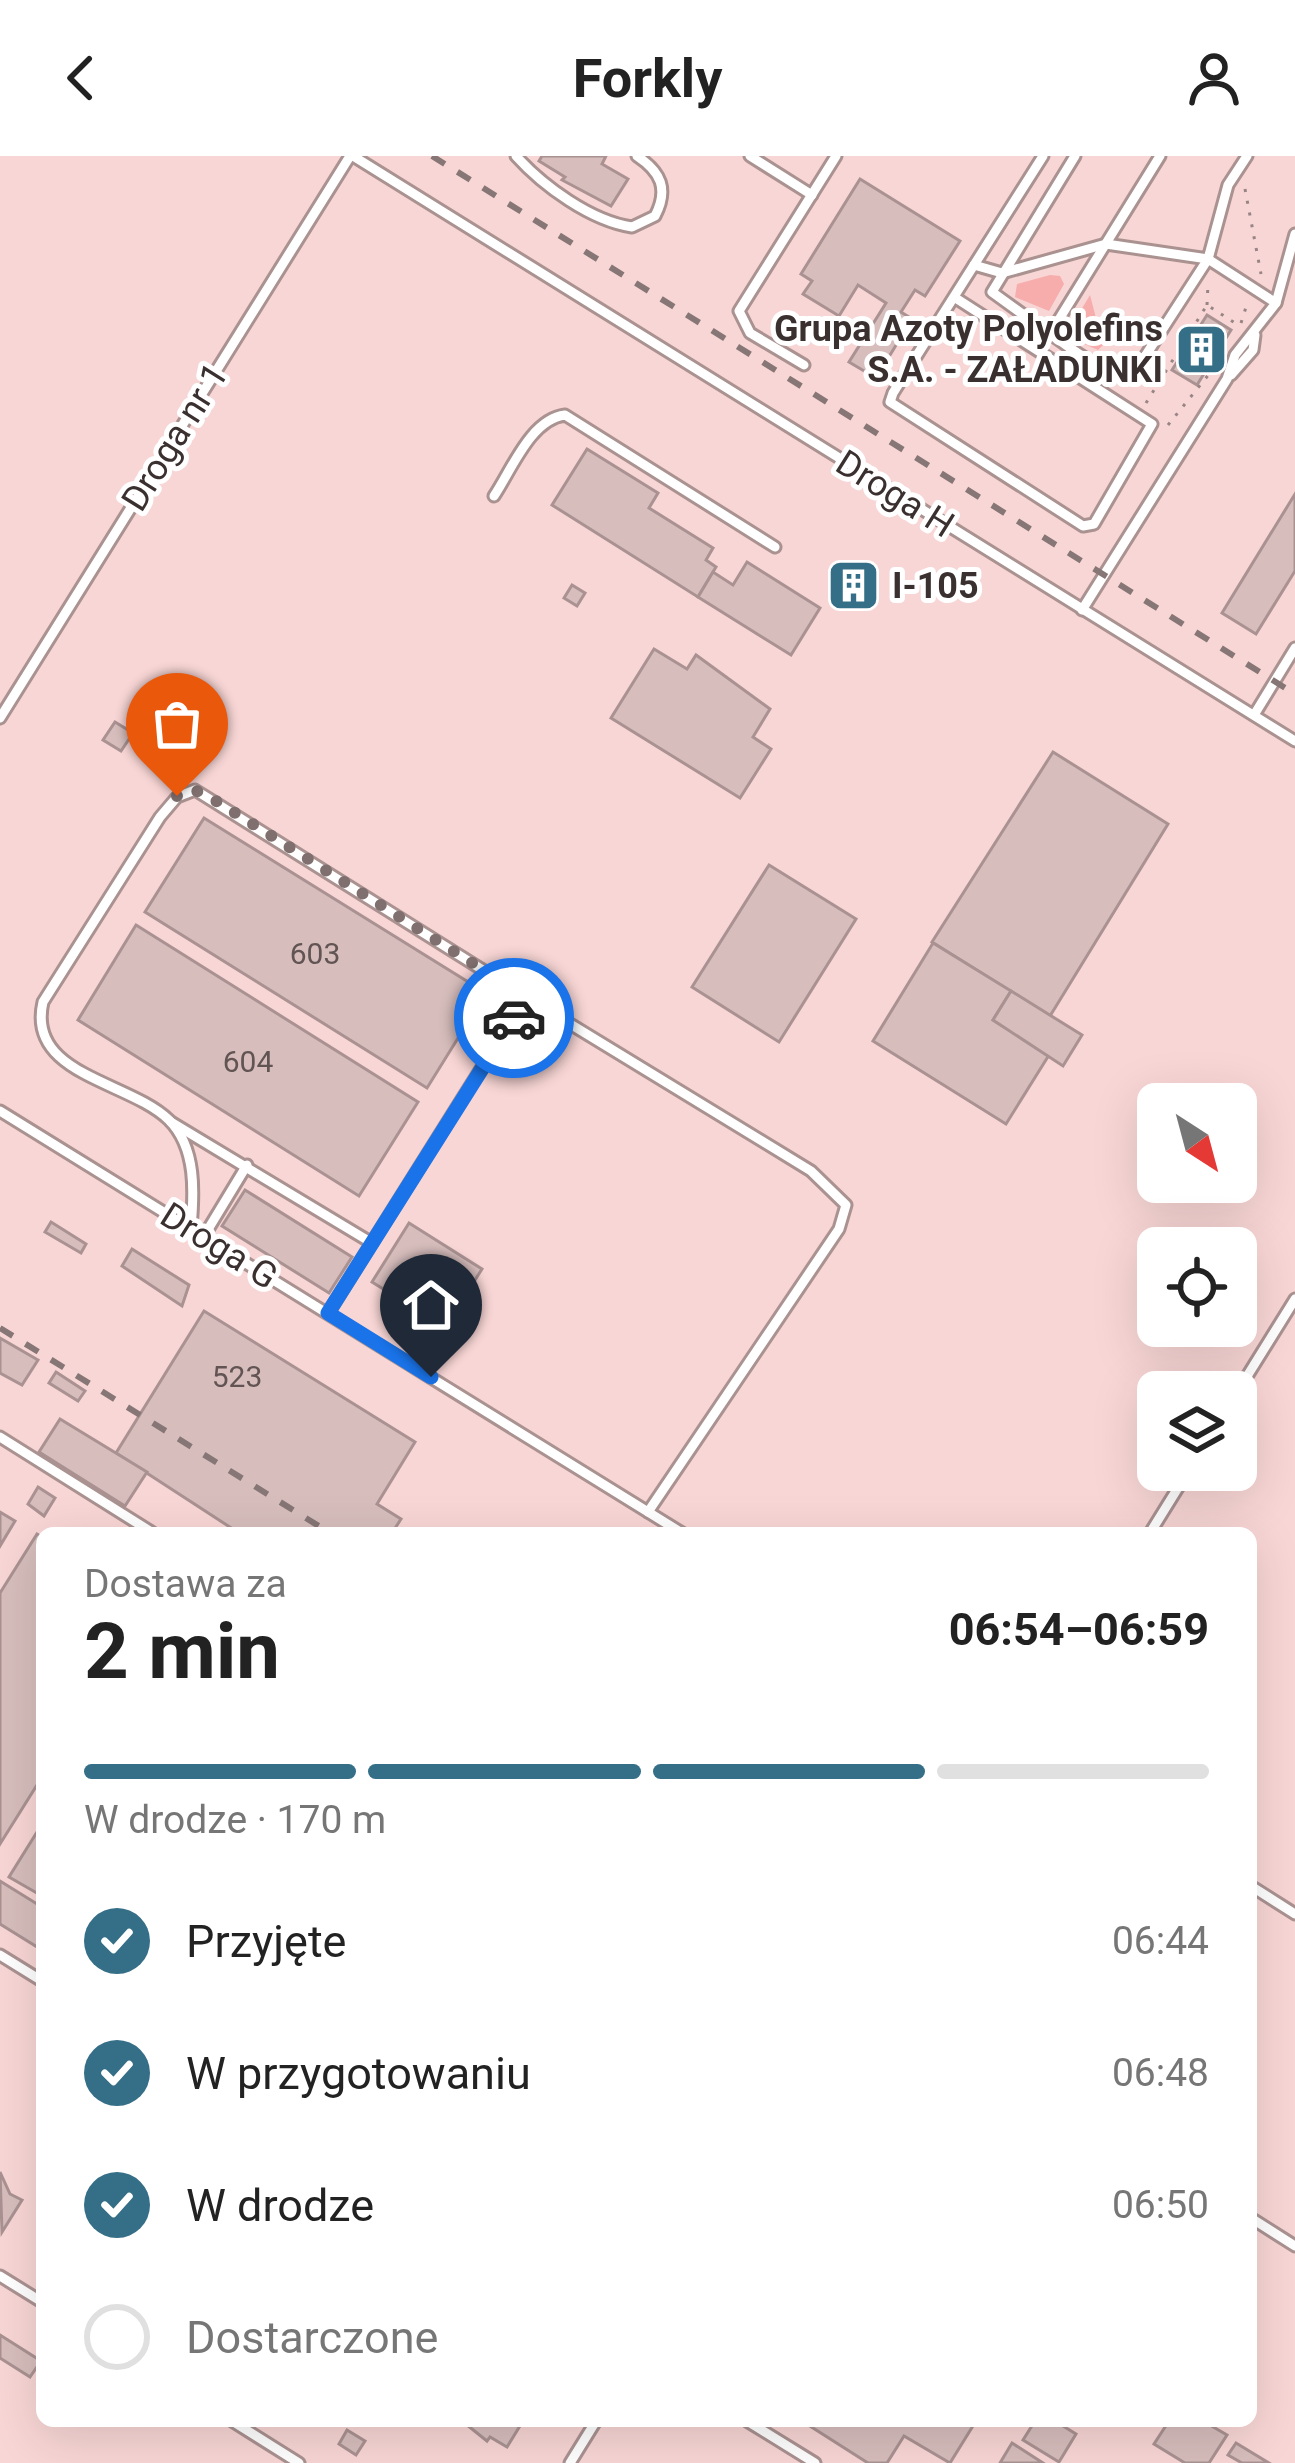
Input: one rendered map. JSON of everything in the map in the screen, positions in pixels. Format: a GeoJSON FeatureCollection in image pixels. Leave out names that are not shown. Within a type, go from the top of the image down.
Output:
{"type":"FeatureCollection","features":[{"type":"Feature","properties":{"kind":"lane","name":"Droga H"},"geometry":{"type":"LineString","coordinates":[[351,156],[1295,741]]}},
{"type":"Feature","properties":{"kind":"lane","name":"Droga nr 1"},"geometry":{"type":"LineString","coordinates":[[0,718],[351,156]]}},
{"type":"Feature","properties":{"kind":"lane"},"geometry":{"type":"LineString","coordinates":[[516,156],[542,182],[603,218],[632,227],[655,216],[664,190],[660,176],[637,156]]}},
{"type":"Feature","properties":{"kind":"lane"},"geometry":{"type":"LineString","coordinates":[[750,156],[812,195]]}},
{"type":"Feature","properties":{"kind":"lane"},"geometry":{"type":"LineString","coordinates":[[804,365],[750,333],[739,311],[836,156]]}},
{"type":"Feature","properties":{"kind":"lane"},"geometry":{"type":"LineString","coordinates":[[954,298],[1152,424],[1094,524],[1083,526],[890,402],[974,265],[1043,156]]}},
{"type":"Feature","properties":{"kind":"lane"},"geometry":{"type":"LineString","coordinates":[[1075,156],[992,292],[1102,368],[1129,370],[1142,361],[1208,259],[1228,185],[1246,156]]}},
{"type":"Feature","properties":{"kind":"lane"},"geometry":{"type":"LineString","coordinates":[[1051,334],[1160,156]]}},
{"type":"Feature","properties":{"kind":"lane"},"geometry":{"type":"LineString","coordinates":[[1082,610],[1227,379],[1246,361],[1255,335],[1276,303],[1295,234]]}},
{"type":"Feature","properties":{"kind":"lane"},"geometry":{"type":"LineString","coordinates":[[974,265],[1002,273],[1106,244],[1208,259],[1276,303]]}},
{"type":"Feature","properties":{"kind":"lane"},"geometry":{"type":"LineString","coordinates":[[494,496],[538,427],[549,417],[565,415],[775,547]]}},
{"type":"Feature","properties":{"kind":"lane"},"geometry":{"type":"LineString","coordinates":[[1254,715],[1295,647]]}},
{"type":"Feature","properties":{"kind":"lane"},"geometry":{"type":"LineString","coordinates":[[372,1243],[47,1047],[38,1024],[43,1003],[177,796],[195,790],[811,1171],[846,1204],[839,1229],[648,1512]]}},
{"type":"Feature","properties":{"kind":"lane"},"geometry":{"type":"LineString","coordinates":[[328,1313],[526,997]]}},
{"type":"Feature","properties":{"kind":"lane","name":"Droga G"},"geometry":{"type":"LineString","coordinates":[[0,1111],[672,1527]]}},
{"type":"Feature","properties":{"kind":"lane"},"geometry":{"type":"LineString","coordinates":[[170,1121],[195,1180],[191,1228]]}},
{"type":"Feature","properties":{"kind":"lane"},"geometry":{"type":"LineString","coordinates":[[204,1236],[248,1165]]}},
{"type":"Feature","properties":{"kind":"lane"},"geometry":{"type":"LineString","coordinates":[[1250,1371],[1295,1299]]}},
{"type":"Feature","properties":{"kind":"lane"},"geometry":{"type":"LineString","coordinates":[[0,1437],[143,1527]]}},
{"type":"Feature","properties":{"kind":"lane"},"geometry":{"type":"LineString","coordinates":[[1154,1527],[1176,1491]]}},
{"type":"Feature","properties":{"kind":"lane"},"geometry":{"type":"LineString","coordinates":[[1257,1890],[1295,1914]]}},
{"type":"Feature","properties":{"kind":"lane"},"geometry":{"type":"LineString","coordinates":[[0,1954],[36,1977]]}},
{"type":"Feature","properties":{"kind":"lane"},"geometry":{"type":"LineString","coordinates":[[1257,2222],[1295,2246]]}},
{"type":"Feature","properties":{"kind":"lane"},"geometry":{"type":"LineString","coordinates":[[0,2276],[36,2298]]}},
{"type":"Feature","properties":{"kind":"lane"},"geometry":{"type":"LineString","coordinates":[[242,2427],[299,2463]]}},
{"type":"Feature","properties":{"kind":"lane"},"geometry":{"type":"LineString","coordinates":[[570,2463],[592,2427]]}},
{"type":"Feature","properties":{"kind":"lane"},"geometry":{"type":"LineString","coordinates":[[757,2427],[815,2463]]}},
{"type":"Feature","properties":{"kind":"path"},"geometry":{"type":"LineString","coordinates":[[1240,326],[1252,287],[1262,272],[1244,184]]}},
{"type":"Feature","properties":{"kind":"shaded area"},"geometry":{"type":"Polygon","coordinates":[[[0,156],[1295,156],[1295,2463],[0,2463],[0,156]]]}},
{"type":"Feature","properties":{"kind":"shaded area"},"geometry":{"type":"Polygon","coordinates":[[[1060,276],[1064,284],[1049,311],[1015,297],[1017,284],[1060,276]]]}},
{"type":"Feature","properties":{"kind":"shaded area"},"geometry":{"type":"Polygon","coordinates":[[[1090,295],[1103,345],[1098,350],[1084,344],[1074,322],[1090,295]]]}},
{"type":"Feature","properties":{"kind":"building"},"geometry":{"type":"Polygon","coordinates":[[[542,156],[606,156],[602,164],[628,179],[611,206],[562,180],[565,177],[539,161],[542,156]]]}},
{"type":"Feature","properties":{"kind":"building"},"geometry":{"type":"Polygon","coordinates":[[[860,179],[960,241],[925,296],[915,290],[901,312],[912,319],[876,378],[849,362],[886,303],[858,285],[839,316],[803,294],[812,281],[801,274],[860,179]]]}},
{"type":"Feature","properties":{"kind":"building","name":"Grupa Azoty Polyolefins S.A. - ZAŁADUNKI"},"geometry":{"type":"Polygon","coordinates":[[[1207,315],[1231,330],[1197,385],[1172,370],[1207,315]]]}},
{"type":"Feature","properties":{"kind":"building"},"geometry":{"type":"Polygon","coordinates":[[[587,449],[658,493],[649,508],[713,548],[706,560],[716,567],[698,597],[552,505],[587,449]]]}},
{"type":"Feature","properties":{"kind":"building"},"geometry":{"type":"Polygon","coordinates":[[[1295,494],[1295,571],[1256,634],[1222,613],[1295,494]]]}},
{"type":"Feature","properties":{"kind":"building"},"geometry":{"type":"Polygon","coordinates":[[[747,562],[820,608],[791,655],[698,597],[713,572],[733,585],[747,562]]]}},
{"type":"Feature","properties":{"kind":"building","name":"I-105"},"geometry":{"type":"Polygon","coordinates":[[[854,571],[867,579],[853,601],[839,593],[854,571]]]}},
{"type":"Feature","properties":{"kind":"building"},"geometry":{"type":"Polygon","coordinates":[[[572,585],[585,593],[577,606],[564,598],[572,585]]]}},
{"type":"Feature","properties":{"kind":"building"},"geometry":{"type":"Polygon","coordinates":[[[654,649],[687,669],[696,655],[770,709],[753,737],[771,749],[740,798],[611,718],[654,649]]]}},
{"type":"Feature","properties":{"kind":"building"},"geometry":{"type":"Polygon","coordinates":[[[115,722],[133,733],[121,751],[103,740],[115,722]]]}},
{"type":"Feature","properties":{"kind":"building"},"geometry":{"type":"Polygon","coordinates":[[[1053,752],[1168,824],[1050,1016],[932,942],[1053,752]]]}},
{"type":"Feature","properties":{"kind":"building"},"geometry":{"type":"Polygon","coordinates":[[[204,818],[486,993],[427,1088],[145,912],[204,818]]]}},
{"type":"Feature","properties":{"kind":"building"},"geometry":{"type":"Polygon","coordinates":[[[769,865],[856,919],[779,1042],[692,987],[769,865]]]}},
{"type":"Feature","properties":{"kind":"building"},"geometry":{"type":"Polygon","coordinates":[[[136,925],[418,1102],[359,1196],[78,1020],[136,925]]]}},
{"type":"Feature","properties":{"kind":"building"},"geometry":{"type":"Polygon","coordinates":[[[933,943],[1011,991],[993,1020],[1049,1055],[1006,1124],[873,1041],[933,943]]]}},
{"type":"Feature","properties":{"kind":"building"},"geometry":{"type":"Polygon","coordinates":[[[1011,991],[1082,1035],[1063,1066],[993,1020],[1011,991]]]}},
{"type":"Feature","properties":{"kind":"building"},"geometry":{"type":"Polygon","coordinates":[[[245,1190],[352,1257],[329,1293],[222,1226],[245,1190]]]}},
{"type":"Feature","properties":{"kind":"building"},"geometry":{"type":"Polygon","coordinates":[[[51,1222],[86,1244],[81,1253],[45,1232],[51,1222]]]}},
{"type":"Feature","properties":{"kind":"building"},"geometry":{"type":"Polygon","coordinates":[[[409,1223],[482,1269],[440,1335],[417,1321],[422,1313],[372,1282],[409,1223]]]}},
{"type":"Feature","properties":{"kind":"building"},"geometry":{"type":"Polygon","coordinates":[[[132,1249],[189,1285],[182,1306],[122,1266],[132,1249]]]}},
{"type":"Feature","properties":{"kind":"building"},"geometry":{"type":"Polygon","coordinates":[[[204,1311],[415,1442],[377,1504],[401,1519],[396,1527],[230,1527],[116,1453],[204,1311]]]}},
{"type":"Feature","properties":{"kind":"building"},"geometry":{"type":"Polygon","coordinates":[[[0,1338],[38,1360],[22,1385],[0,1373],[0,1338]]]}},
{"type":"Feature","properties":{"kind":"building"},"geometry":{"type":"Polygon","coordinates":[[[56,1372],[85,1391],[78,1401],[49,1383],[56,1372]]]}},
{"type":"Feature","properties":{"kind":"building"},"geometry":{"type":"Polygon","coordinates":[[[60,1419],[147,1472],[125,1506],[39,1452],[60,1419]]]}},
{"type":"Feature","properties":{"kind":"building"},"geometry":{"type":"Polygon","coordinates":[[[38,1487],[55,1498],[44,1516],[28,1504],[38,1487]]]}},
{"type":"Feature","properties":{"kind":"building"},"geometry":{"type":"Polygon","coordinates":[[[0,1512],[15,1521],[0,1546],[0,1512]]]}},
{"type":"Feature","properties":{"kind":"building"},"geometry":{"type":"Polygon","coordinates":[[[36,1536],[36,1787],[0,1844],[0,1593],[36,1536]]]}},
{"type":"Feature","properties":{"kind":"building"},"geometry":{"type":"Polygon","coordinates":[[[36,1834],[36,1893],[9,1877],[36,1834]]]}},
{"type":"Feature","properties":{"kind":"building"},"geometry":{"type":"Polygon","coordinates":[[[0,1881],[36,1903],[36,1946],[0,1924],[0,1881]]]}},
{"type":"Feature","properties":{"kind":"building"},"geometry":{"type":"Polygon","coordinates":[[[0,2172],[10,2194],[22,2200],[2,2232],[0,2172]]]}},
{"type":"Feature","properties":{"kind":"building"},"geometry":{"type":"Polygon","coordinates":[[[0,2335],[36,2358],[36,2368],[30,2377],[0,2358],[0,2335]]]}},
{"type":"Feature","properties":{"kind":"building"},"geometry":{"type":"Polygon","coordinates":[[[470,2427],[519,2427],[507,2447],[490,2437],[487,2441],[470,2427]]]}},
{"type":"Feature","properties":{"kind":"building"},"geometry":{"type":"Polygon","coordinates":[[[811,2427],[972,2427],[950,2463],[904,2436],[887,2463],[868,2463],[811,2427]]]}},
{"type":"Feature","properties":{"kind":"building"},"geometry":{"type":"Polygon","coordinates":[[[1031,2427],[1065,2427],[1076,2434],[1059,2462],[1023,2440],[1031,2427]]]}},
{"type":"Feature","properties":{"kind":"building"},"geometry":{"type":"Polygon","coordinates":[[[1165,2427],[1213,2427],[1227,2435],[1209,2463],[1185,2463],[1154,2444],[1165,2427]]]}},
{"type":"Feature","properties":{"kind":"building"},"geometry":{"type":"Polygon","coordinates":[[[347,2430],[365,2441],[356,2455],[339,2444],[347,2430]]]}},
{"type":"Feature","properties":{"kind":"building"},"geometry":{"type":"Polygon","coordinates":[[[1012,2443],[1043,2463],[1000,2463],[1012,2443]]]}},
{"type":"Feature","properties":{"kind":"building"},"geometry":{"type":"Polygon","coordinates":[[[1236,2443],[1269,2463],[1242,2463],[1228,2455],[1236,2443]]]}},
{"type":"Feature","properties":{"kind":"railway"},"geometry":{"type":"LineString","coordinates":[[432,156],[1295,694]]}},
{"type":"Feature","properties":{"kind":"railway"},"geometry":{"type":"LineString","coordinates":[[0,1328],[320,1527]]}},
{"type":"Feature","properties":{"kind":"way so far"},"geometry":{"type":"LineString","coordinates":[[177,796],[195,790],[218,802],[526,997],[514,1018]]}},
{"type":"Feature","properties":{"kind":"place","name":"Grupa Azoty Polyolefins S.A. - ZAŁADUNKI"},"geometry":{"type":"Point","coordinates":[1202,350]}},
{"type":"Feature","properties":{"kind":"place","name":"I-105"},"geometry":{"type":"Point","coordinates":[853,586]}},
{"type":"Feature","properties":{"kind":"route"},"geometry":{"type":"LineString","coordinates":[[431,1377],[328,1313],[514,1018]]}}]}
